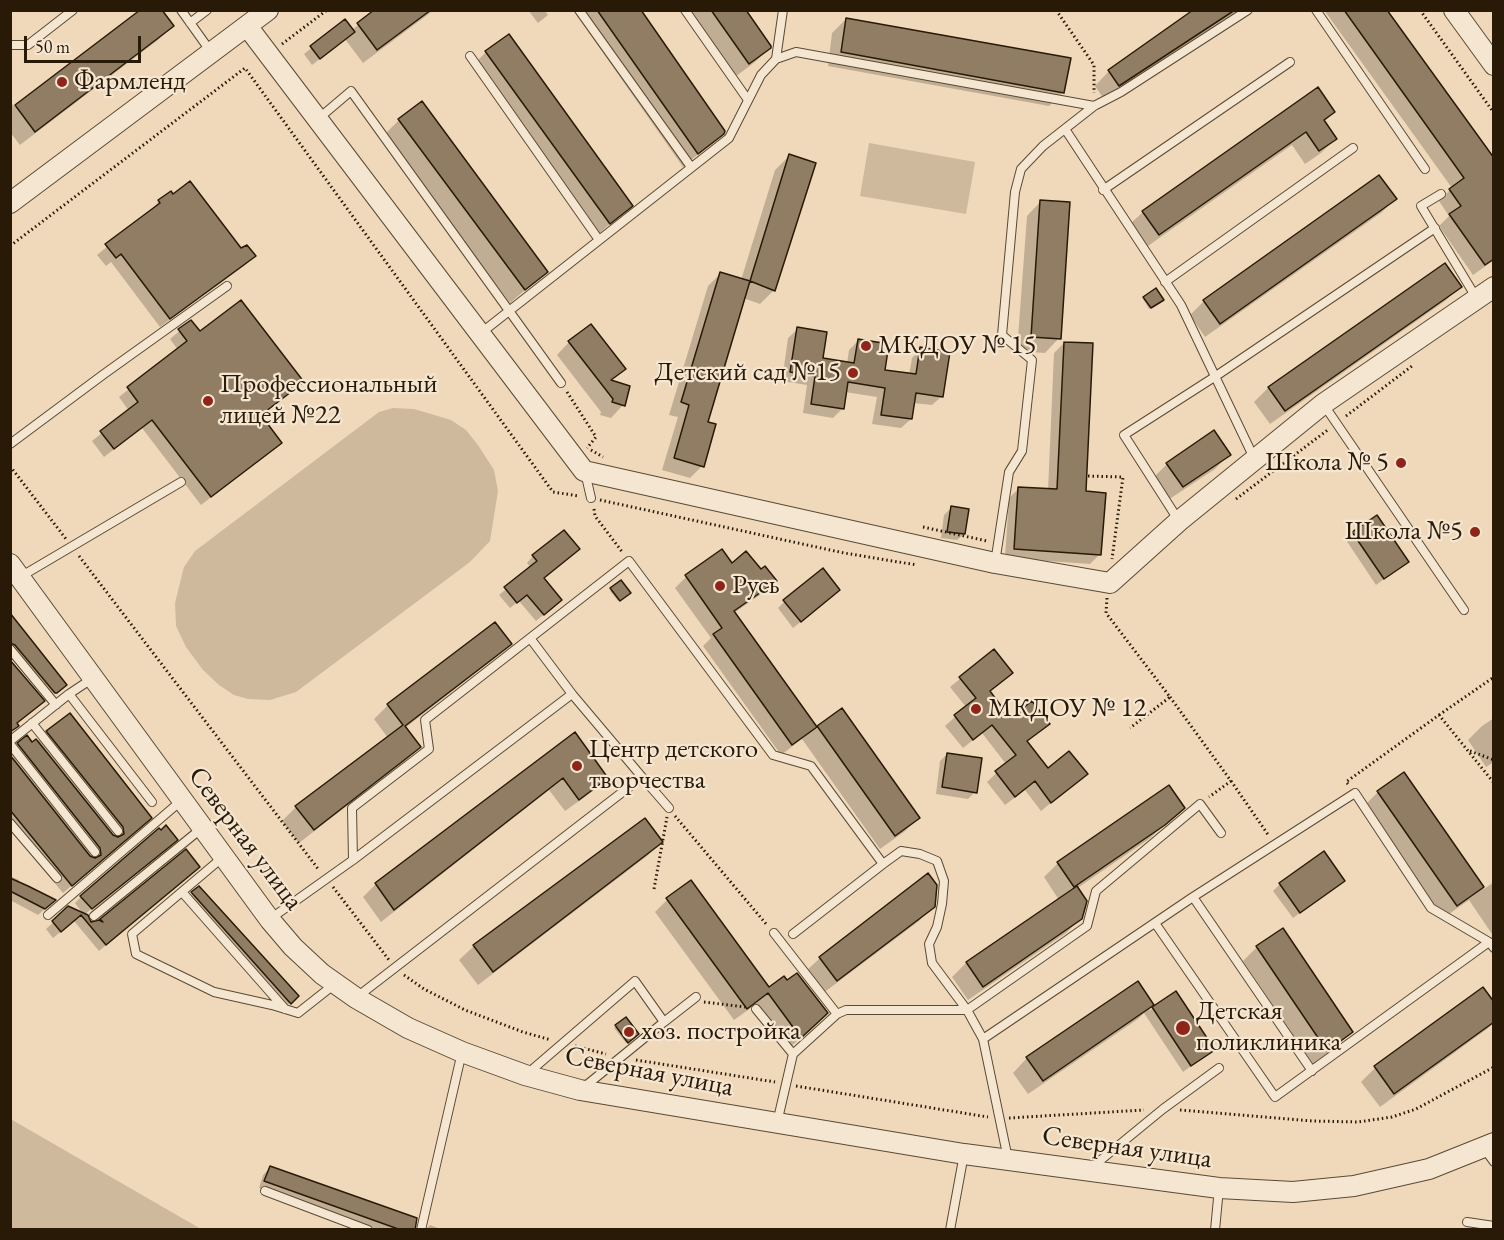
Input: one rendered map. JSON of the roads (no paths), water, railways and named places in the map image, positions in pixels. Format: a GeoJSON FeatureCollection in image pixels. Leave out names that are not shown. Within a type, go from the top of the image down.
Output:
{"type":"FeatureCollection","features":[{"type":"Feature","properties":{"kind":"street"},"geometry":{"type":"LineString","coordinates":[[10,203],[268,10]]}},
{"type":"Feature","properties":{"kind":"street"},"geometry":{"type":"LineString","coordinates":[[1454,10],[1494,65]]}},
{"type":"Feature","properties":{"kind":"street"},"geometry":{"type":"LineString","coordinates":[[247,26],[584,471],[996,556],[1110,583],[1179,521],[1323,404],[1494,287]]}},
{"type":"Feature","properties":{"kind":"street","name":"Северная улица"},"geometry":{"type":"LineString","coordinates":[[15,571],[270,920],[293,947],[322,974],[356,998],[408,1028],[462,1052],[525,1075],[580,1090],[963,1154],[1219,1188],[1293,1192],[1354,1186],[1429,1169],[1490,1151]]}},
{"type":"Feature","properties":{"kind":"lane"},"geometry":{"type":"LineString","coordinates":[[10,45],[28,45],[73,10]]}},
{"type":"Feature","properties":{"kind":"lane"},"geometry":{"type":"LineString","coordinates":[[181,10],[212,52]]}},
{"type":"Feature","properties":{"kind":"lane"},"geometry":{"type":"LineString","coordinates":[[190,23],[207,10]]}},
{"type":"Feature","properties":{"kind":"lane"},"geometry":{"type":"LineString","coordinates":[[579,10],[691,167]]}},
{"type":"Feature","properties":{"kind":"lane"},"geometry":{"type":"LineString","coordinates":[[684,10],[748,99]]}},
{"type":"Feature","properties":{"kind":"lane"},"geometry":{"type":"LineString","coordinates":[[776,59],[783,10]]}},
{"type":"Feature","properties":{"kind":"lane"},"geometry":{"type":"LineString","coordinates":[[996,556],[1009,472],[1022,451],[1032,360],[1002,334],[1015,192],[1022,169],[1043,146],[1094,106],[1121,92],[1248,10]]}},
{"type":"Feature","properties":{"kind":"lane"},"geometry":{"type":"LineString","coordinates":[[1316,10],[1425,170]]}},
{"type":"Feature","properties":{"kind":"lane"},"geometry":{"type":"LineString","coordinates":[[481,333],[729,138],[760,75],[776,59],[795,52],[1094,106]]}},
{"type":"Feature","properties":{"kind":"lane"},"geometry":{"type":"LineString","coordinates":[[470,56],[599,240]]}},
{"type":"Feature","properties":{"kind":"lane"},"geometry":{"type":"LineString","coordinates":[[1103,190],[1290,62]]}},
{"type":"Feature","properties":{"kind":"lane"},"geometry":{"type":"LineString","coordinates":[[318,119],[351,91],[561,383]]}},
{"type":"Feature","properties":{"kind":"lane"},"geometry":{"type":"LineString","coordinates":[[1065,129],[1180,305],[1254,459]]}},
{"type":"Feature","properties":{"kind":"lane"},"geometry":{"type":"LineString","coordinates":[[1165,282],[1353,148]]}},
{"type":"Feature","properties":{"kind":"lane"},"geometry":{"type":"LineString","coordinates":[[1441,194],[1422,206],[1477,299]]}},
{"type":"Feature","properties":{"kind":"lane"},"geometry":{"type":"LineString","coordinates":[[1179,521],[1124,435],[1216,376],[1435,228]]}},
{"type":"Feature","properties":{"kind":"lane"},"geometry":{"type":"LineString","coordinates":[[10,444],[228,286]]}},
{"type":"Feature","properties":{"kind":"lane"},"geometry":{"type":"LineString","coordinates":[[1323,404],[1464,610]]}},
{"type":"Feature","properties":{"kind":"lane"},"geometry":{"type":"LineString","coordinates":[[584,471],[591,498]]}},
{"type":"Feature","properties":{"kind":"lane"},"geometry":{"type":"LineString","coordinates":[[15,571],[72,546],[181,482]]}},
{"type":"Feature","properties":{"kind":"lane"},"geometry":{"type":"LineString","coordinates":[[353,860],[352,808],[429,749],[424,720],[629,561],[773,755],[811,766],[883,864]]}},
{"type":"Feature","properties":{"kind":"lane"},"geometry":{"type":"LineString","coordinates":[[530,638],[572,694],[669,808]]}},
{"type":"Feature","properties":{"kind":"lane"},"geometry":{"type":"LineString","coordinates":[[10,649],[56,705]]}},
{"type":"Feature","properties":{"kind":"lane"},"geometry":{"type":"LineString","coordinates":[[93,678],[69,694],[10,743],[94,852]]}},
{"type":"Feature","properties":{"kind":"lane"},"geometry":{"type":"LineString","coordinates":[[69,694],[152,802]]}},
{"type":"Feature","properties":{"kind":"lane"},"geometry":{"type":"LineString","coordinates":[[270,920],[572,694]]}},
{"type":"Feature","properties":{"kind":"lane"},"geometry":{"type":"LineString","coordinates":[[32,723],[118,831]]}},
{"type":"Feature","properties":{"kind":"lane"},"geometry":{"type":"LineString","coordinates":[[356,998],[642,777]]}},
{"type":"Feature","properties":{"kind":"lane"},"geometry":{"type":"LineString","coordinates":[[983,1038],[1193,897],[1355,793],[1431,908],[1491,945],[1275,1097],[1155,923]]}},
{"type":"Feature","properties":{"kind":"lane"},"geometry":{"type":"LineString","coordinates":[[48,915],[182,800]]}},
{"type":"Feature","properties":{"kind":"lane"},"geometry":{"type":"LineString","coordinates":[[777,1123],[793,1054],[837,1014],[846,1010],[967,1010],[1088,926],[1096,891],[1200,804],[1221,833]]}},
{"type":"Feature","properties":{"kind":"lane"},"geometry":{"type":"LineString","coordinates":[[10,823],[57,878]]}},
{"type":"Feature","properties":{"kind":"lane"},"geometry":{"type":"LineString","coordinates":[[94,916],[202,827]]}},
{"type":"Feature","properties":{"kind":"lane"},"geometry":{"type":"LineString","coordinates":[[794,934],[902,851],[920,854],[937,861],[944,881],[937,927],[931,936],[929,950],[932,963],[967,1010],[983,1038],[1008,1160]]}},
{"type":"Feature","properties":{"kind":"lane"},"geometry":{"type":"LineString","coordinates":[[224,857],[132,934],[136,954],[214,992],[298,1014],[336,983]]}},
{"type":"Feature","properties":{"kind":"lane"},"geometry":{"type":"LineString","coordinates":[[182,892],[285,1009]]}},
{"type":"Feature","properties":{"kind":"lane"},"geometry":{"type":"LineString","coordinates":[[1193,897],[1312,1071]]}},
{"type":"Feature","properties":{"kind":"lane"},"geometry":{"type":"LineString","coordinates":[[774,933],[837,1014]]}},
{"type":"Feature","properties":{"kind":"lane"},"geometry":{"type":"LineString","coordinates":[[525,1075],[635,981],[664,1022]]}},
{"type":"Feature","properties":{"kind":"lane"},"geometry":{"type":"LineString","coordinates":[[580,1090],[696,997]]}},
{"type":"Feature","properties":{"kind":"lane"},"geometry":{"type":"LineString","coordinates":[[756,1009],[793,1054]]}},
{"type":"Feature","properties":{"kind":"lane"},"geometry":{"type":"LineString","coordinates":[[421,1230],[462,1052]]}},
{"type":"Feature","properties":{"kind":"lane"},"geometry":{"type":"LineString","coordinates":[[1088,1171],[1163,1109],[1219,1068]]}},
{"type":"Feature","properties":{"kind":"lane"},"geometry":{"type":"LineString","coordinates":[[950,1230],[963,1154]]}},
{"type":"Feature","properties":{"kind":"lane"},"geometry":{"type":"LineString","coordinates":[[1215,1230],[1219,1188]]}},
{"type":"Feature","properties":{"kind":"lane"},"geometry":{"type":"LineString","coordinates":[[265,1191],[369,1230]]}},
{"type":"Feature","properties":{"kind":"lane"},"geometry":{"type":"LineString","coordinates":[[1467,1222],[1494,1226]]}},
{"type":"Feature","properties":{"kind":"place","name":"Фармленд"},"geometry":{"type":"Point","coordinates":[62,82]}},
{"type":"Feature","properties":{"kind":"place","name":"МКДОУ № 15"},"geometry":{"type":"Point","coordinates":[866,346]}},
{"type":"Feature","properties":{"kind":"place","name":"Детский сад №15"},"geometry":{"type":"Point","coordinates":[853,373]}},
{"type":"Feature","properties":{"kind":"place","name":"Профессиональный лицей №22"},"geometry":{"type":"Point","coordinates":[208,401]}},
{"type":"Feature","properties":{"kind":"place","name":"Школа № 5"},"geometry":{"type":"Point","coordinates":[1401,463]}},
{"type":"Feature","properties":{"kind":"place","name":"Школа №5"},"geometry":{"type":"Point","coordinates":[1475,532]}},
{"type":"Feature","properties":{"kind":"place","name":"Русь"},"geometry":{"type":"Point","coordinates":[720,586]}},
{"type":"Feature","properties":{"kind":"place","name":"МКДОУ № 12"},"geometry":{"type":"Point","coordinates":[976,709]}},
{"type":"Feature","properties":{"kind":"place","name":"Центр детского творчества"},"geometry":{"type":"Point","coordinates":[577,766]}},
{"type":"Feature","properties":{"kind":"place","name":"Детская поликлиника"},"geometry":{"type":"Point","coordinates":[1183,1028]}},
{"type":"Feature","properties":{"kind":"place","name":"хоз. постройка"},"geometry":{"type":"Point","coordinates":[629,1032]}}]}
